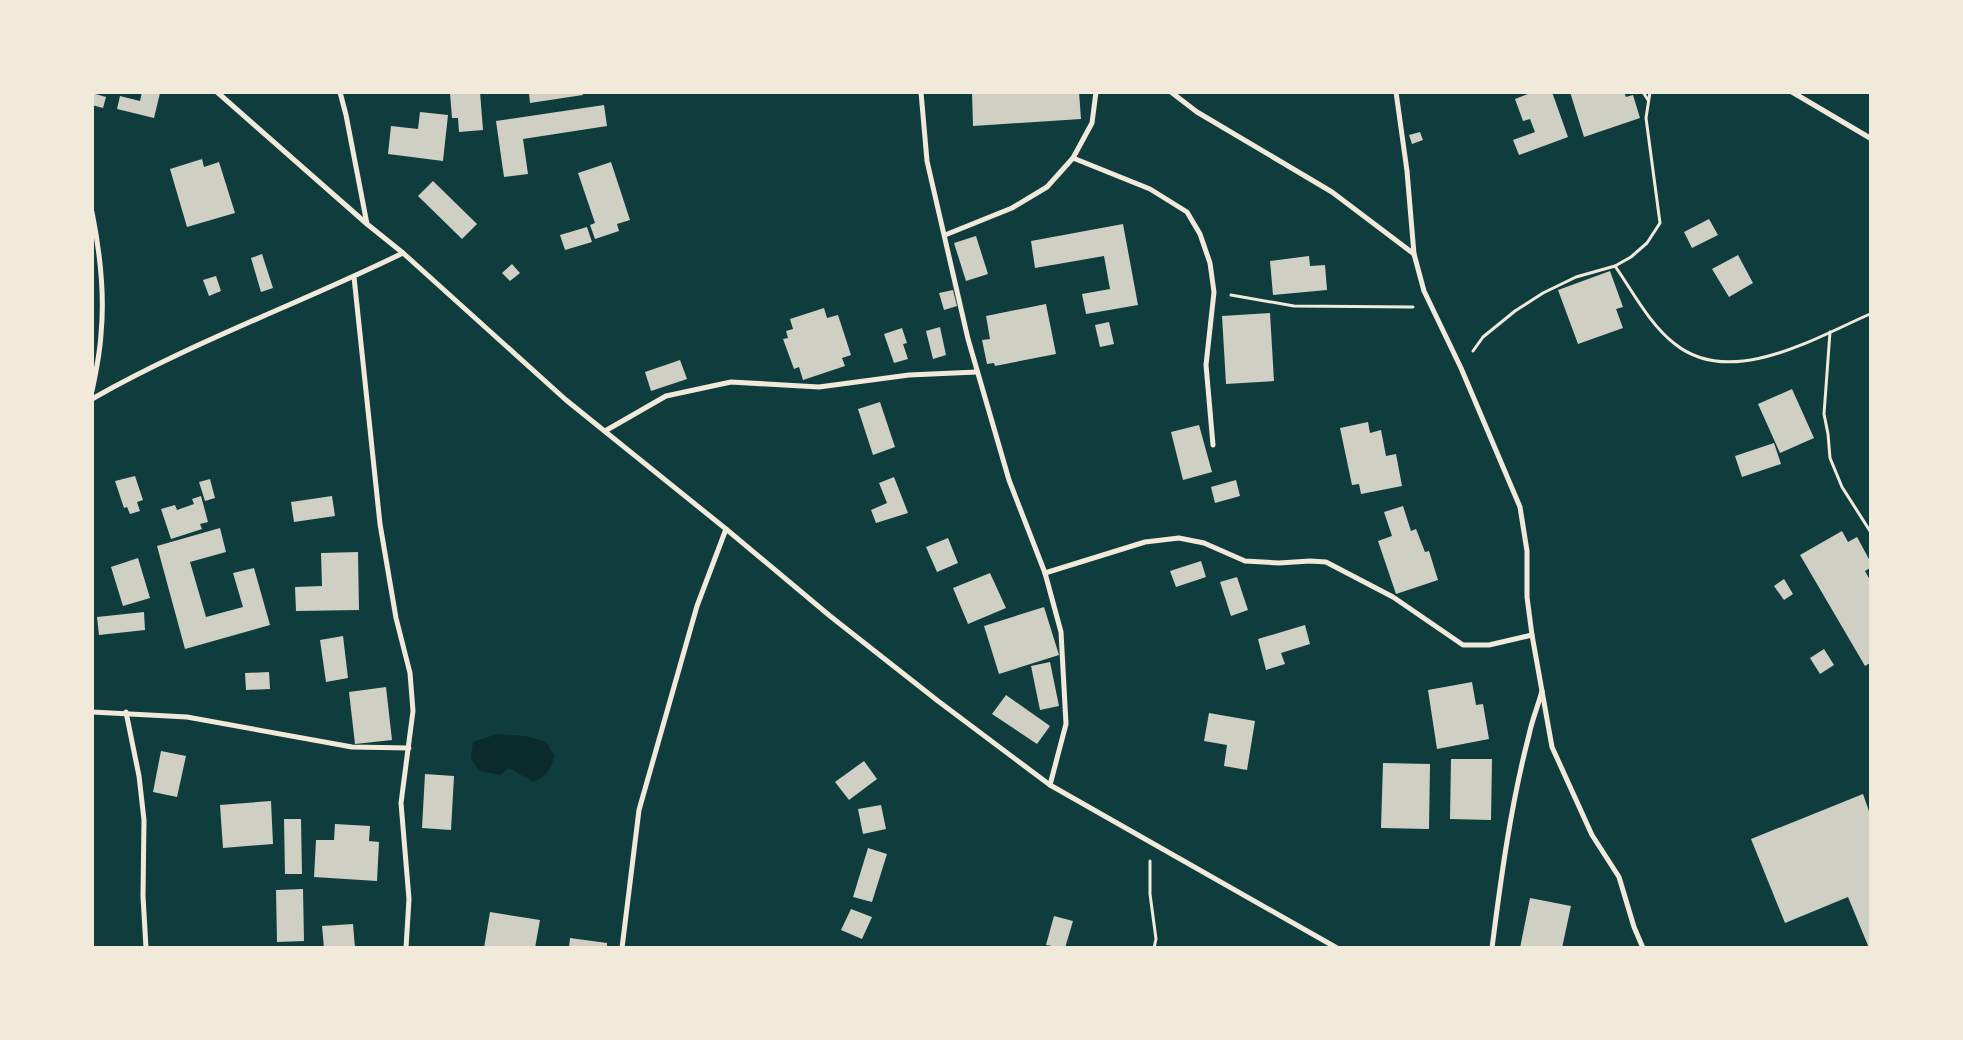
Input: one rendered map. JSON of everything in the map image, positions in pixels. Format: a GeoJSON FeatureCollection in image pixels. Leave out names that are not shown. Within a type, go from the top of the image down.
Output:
{"type":"FeatureCollection","features":[{"type":"Feature","properties":{"kind":"street"},"geometry":{"type":"LineString","coordinates":[[217,92],[367,224],[404,253],[566,400],[845,628],[938,701],[1050,786],[1337,948]]}},
{"type":"Feature","properties":{"kind":"street"},"geometry":{"type":"LineString","coordinates":[[340,92],[367,224]]}},
{"type":"Feature","properties":{"kind":"street"},"geometry":{"type":"LineString","coordinates":[[921,92],[926,161],[968,339],[1009,480],[1045,573],[1061,632],[1066,724],[1050,786]]}},
{"type":"Feature","properties":{"kind":"street"},"geometry":{"type":"LineString","coordinates":[[945,235],[1012,208],[1047,187],[1073,158],[1092,123],[1096,92]]}},
{"type":"Feature","properties":{"kind":"street"},"geometry":{"type":"LineString","coordinates":[[1171,92],[1197,112],[1332,192],[1414,254]]}},
{"type":"Feature","properties":{"kind":"street"},"geometry":{"type":"LineString","coordinates":[[1396,92],[1407,171],[1414,254],[1424,291],[1461,368],[1520,507],[1527,551],[1527,597],[1532,635],[1552,747],[1592,835],[1619,877],[1643,948]]}},
{"type":"Feature","properties":{"kind":"street"},"geometry":{"type":"LineString","coordinates":[[1792,92],[1870,138]]}},
{"type":"Feature","properties":{"kind":"street"},"geometry":{"type":"LineString","coordinates":[[1073,158],[1150,189],[1187,212],[1200,234],[1210,263],[1214,292],[1206,365],[1213,445]]}},
{"type":"Feature","properties":{"kind":"street"},"geometry":{"type":"LineString","coordinates":[[92,212],[99,248],[103,293],[101,336],[92,391]]}},
{"type":"Feature","properties":{"kind":"street"},"geometry":{"type":"LineString","coordinates":[[92,399],[121,382],[404,253]]}},
{"type":"Feature","properties":{"kind":"street"},"geometry":{"type":"LineString","coordinates":[[354,277],[380,524],[396,618],[410,673],[413,710],[410,748],[401,803],[409,899],[406,948]]}},
{"type":"Feature","properties":{"kind":"street"},"geometry":{"type":"LineString","coordinates":[[605,431],[666,396],[731,382],[819,387],[909,375],[977,372]]}},
{"type":"Feature","properties":{"kind":"street"},"geometry":{"type":"LineString","coordinates":[[622,948],[639,810],[697,606],[726,529]]}},
{"type":"Feature","properties":{"kind":"street"},"geometry":{"type":"LineString","coordinates":[[1045,573],[1145,542],[1179,538],[1204,543],[1245,561],[1279,563],[1326,562],[1393,597],[1463,645],[1489,645],[1532,635]]}},
{"type":"Feature","properties":{"kind":"street"},"geometry":{"type":"LineString","coordinates":[[1492,948],[1498,896],[1516,796],[1529,734],[1542,687]]}},
{"type":"Feature","properties":{"kind":"street"},"geometry":{"type":"LineString","coordinates":[[92,712],[126,712],[188,717],[352,747],[410,748]]}},
{"type":"Feature","properties":{"kind":"street"},"geometry":{"type":"LineString","coordinates":[[126,712],[139,776],[144,820],[143,896],[146,948]]}},
{"type":"Feature","properties":{"kind":"path"},"geometry":{"type":"LineString","coordinates":[[1643,92],[1649,101]]}},
{"type":"Feature","properties":{"kind":"path"},"geometry":{"type":"LineString","coordinates":[[1461,368],[1483,337],[1515,311],[1543,292],[1576,277],[1615,266],[1631,257],[1647,243],[1660,223],[1646,118],[1650,92]]}},
{"type":"Feature","properties":{"kind":"path"},"geometry":{"type":"LineString","coordinates":[[1615,266],[1650,318],[1674,344],[1699,359],[1741,362],[1782,353],[1870,314]]}},
{"type":"Feature","properties":{"kind":"path"},"geometry":{"type":"LineString","coordinates":[[1214,292],[1294,306],[1432,307]]}},
{"type":"Feature","properties":{"kind":"path"},"geometry":{"type":"LineString","coordinates":[[1830,332],[1824,414],[1830,458],[1842,487],[1870,530]]}},
{"type":"Feature","properties":{"kind":"path"},"geometry":{"type":"LineString","coordinates":[[1150,842],[1150,894],[1156,939],[1154,948]]}},
{"type":"Feature","properties":{"kind":"water"},"geometry":{"type":"Polygon","coordinates":[[[497,734],[526,736],[546,742],[554,755],[548,772],[533,782],[509,768],[500,775],[479,771],[471,758],[473,742],[497,734]]]}},
{"type":"Feature","properties":{"kind":"building"},"geometry":{"type":"Polygon","coordinates":[[[142,92],[160,93],[154,118],[117,109],[120,96],[140,101],[142,92]]]}},
{"type":"Feature","properties":{"kind":"building"},"geometry":{"type":"Polygon","coordinates":[[[480,92],[483,130],[459,132],[458,118],[452,118],[450,93],[480,92]]]}},
{"type":"Feature","properties":{"kind":"building"},"geometry":{"type":"Polygon","coordinates":[[[582,92],[583,95],[530,103],[529,93],[582,92]]]}},
{"type":"Feature","properties":{"kind":"building"},"geometry":{"type":"Polygon","coordinates":[[[972,92],[1079,92],[1081,119],[973,126],[972,92]]]}},
{"type":"Feature","properties":{"kind":"building"},"geometry":{"type":"Polygon","coordinates":[[[1533,92],[1552,92],[1568,137],[1519,155],[1513,140],[1535,132],[1530,119],[1523,121],[1515,99],[1533,92]]]}},
{"type":"Feature","properties":{"kind":"building"},"geometry":{"type":"Polygon","coordinates":[[[1570,92],[1624,92],[1626,97],[1633,95],[1640,118],[1584,137],[1570,92]]]}},
{"type":"Feature","properties":{"kind":"building"},"geometry":{"type":"Polygon","coordinates":[[[92,93],[106,97],[103,108],[92,105],[92,93]]]}},
{"type":"Feature","properties":{"kind":"building"},"geometry":{"type":"Polygon","coordinates":[[[604,105],[607,126],[523,139],[528,174],[504,177],[496,121],[604,105]]]}},
{"type":"Feature","properties":{"kind":"building"},"geometry":{"type":"Polygon","coordinates":[[[420,112],[448,115],[443,161],[388,154],[391,126],[418,129],[420,112]]]}},
{"type":"Feature","properties":{"kind":"building"},"geometry":{"type":"Polygon","coordinates":[[[1420,132],[1423,140],[1412,144],[1409,135],[1420,132]]]}},
{"type":"Feature","properties":{"kind":"building"},"geometry":{"type":"Polygon","coordinates":[[[202,159],[204,167],[219,162],[235,213],[187,227],[170,169],[202,159]]]}},
{"type":"Feature","properties":{"kind":"building"},"geometry":{"type":"Polygon","coordinates":[[[611,162],[630,220],[617,224],[619,231],[595,239],[590,225],[595,223],[578,173],[611,162]]]}},
{"type":"Feature","properties":{"kind":"building"},"geometry":{"type":"Polygon","coordinates":[[[433,181],[477,224],[462,239],[418,196],[433,181]]]}},
{"type":"Feature","properties":{"kind":"building"},"geometry":{"type":"Polygon","coordinates":[[[1709,219],[1718,235],[1692,248],[1684,232],[1709,219]]]}},
{"type":"Feature","properties":{"kind":"building"},"geometry":{"type":"Polygon","coordinates":[[[1123,224],[1138,305],[1086,314],[1082,294],[1110,289],[1104,256],[1035,268],[1031,241],[1123,224]]]}},
{"type":"Feature","properties":{"kind":"building"},"geometry":{"type":"Polygon","coordinates":[[[587,227],[592,242],[565,250],[560,235],[587,227]]]}},
{"type":"Feature","properties":{"kind":"building"},"geometry":{"type":"Polygon","coordinates":[[[976,236],[988,274],[966,281],[954,243],[976,236]]]}},
{"type":"Feature","properties":{"kind":"building"},"geometry":{"type":"Polygon","coordinates":[[[262,254],[273,288],[261,292],[251,258],[262,254]]]}},
{"type":"Feature","properties":{"kind":"building"},"geometry":{"type":"Polygon","coordinates":[[[1738,255],[1753,283],[1729,297],[1712,269],[1738,255]]]}},
{"type":"Feature","properties":{"kind":"building"},"geometry":{"type":"Polygon","coordinates":[[[1309,256],[1310,266],[1325,265],[1327,290],[1273,295],[1270,261],[1309,256]]]}},
{"type":"Feature","properties":{"kind":"building"},"geometry":{"type":"Polygon","coordinates":[[[512,264],[520,273],[510,281],[502,273],[512,264]]]}},
{"type":"Feature","properties":{"kind":"building"},"geometry":{"type":"Polygon","coordinates":[[[1610,271],[1623,307],[1616,309],[1623,328],[1578,344],[1558,290],[1610,271]]]}},
{"type":"Feature","properties":{"kind":"building"},"geometry":{"type":"Polygon","coordinates":[[[216,276],[221,291],[209,296],[203,280],[216,276]]]}},
{"type":"Feature","properties":{"kind":"building"},"geometry":{"type":"Polygon","coordinates":[[[953,290],[957,306],[944,310],[939,293],[953,290]]]}},
{"type":"Feature","properties":{"kind":"building"},"geometry":{"type":"Polygon","coordinates":[[[1046,304],[1056,354],[995,366],[994,363],[987,364],[982,340],[990,339],[986,316],[1046,304]]]}},
{"type":"Feature","properties":{"kind":"building"},"geometry":{"type":"Polygon","coordinates":[[[824,308],[827,318],[838,315],[851,355],[842,358],[845,366],[803,380],[799,367],[794,369],[783,339],[788,338],[786,331],[793,329],[790,319],[824,308]]]}},
{"type":"Feature","properties":{"kind":"building"},"geometry":{"type":"Polygon","coordinates":[[[1270,313],[1274,381],[1226,384],[1222,316],[1270,313]]]}},
{"type":"Feature","properties":{"kind":"building"},"geometry":{"type":"Polygon","coordinates":[[[1109,322],[1114,344],[1100,347],[1095,325],[1109,322]]]}},
{"type":"Feature","properties":{"kind":"building"},"geometry":{"type":"Polygon","coordinates":[[[940,327],[946,355],[933,359],[926,331],[940,327]]]}},
{"type":"Feature","properties":{"kind":"building"},"geometry":{"type":"Polygon","coordinates":[[[902,328],[907,343],[903,344],[908,359],[894,363],[884,334],[902,328]]]}},
{"type":"Feature","properties":{"kind":"building"},"geometry":{"type":"Polygon","coordinates":[[[680,360],[687,379],[651,391],[645,372],[680,360]]]}},
{"type":"Feature","properties":{"kind":"building"},"geometry":{"type":"Polygon","coordinates":[[[1792,389],[1814,438],[1780,453],[1758,404],[1792,389]]]}},
{"type":"Feature","properties":{"kind":"building"},"geometry":{"type":"Polygon","coordinates":[[[880,402],[895,447],[873,455],[858,409],[880,402]]]}},
{"type":"Feature","properties":{"kind":"building"},"geometry":{"type":"Polygon","coordinates":[[[1368,422],[1370,433],[1381,430],[1386,456],[1396,454],[1402,486],[1361,494],[1359,484],[1352,485],[1340,428],[1368,422]]]}},
{"type":"Feature","properties":{"kind":"building"},"geometry":{"type":"Polygon","coordinates":[[[1199,425],[1212,472],[1183,480],[1171,432],[1199,425]]]}},
{"type":"Feature","properties":{"kind":"building"},"geometry":{"type":"Polygon","coordinates":[[[1774,443],[1781,464],[1742,477],[1735,456],[1774,443]]]}},
{"type":"Feature","properties":{"kind":"building"},"geometry":{"type":"Polygon","coordinates":[[[135,476],[143,500],[137,502],[140,511],[130,514],[127,507],[124,508],[115,481],[135,476]]]}},
{"type":"Feature","properties":{"kind":"building"},"geometry":{"type":"Polygon","coordinates":[[[894,477],[908,513],[876,523],[871,510],[887,503],[879,483],[894,477]]]}},
{"type":"Feature","properties":{"kind":"building"},"geometry":{"type":"Polygon","coordinates":[[[210,479],[215,498],[205,501],[199,482],[210,479]]]}},
{"type":"Feature","properties":{"kind":"building"},"geometry":{"type":"Polygon","coordinates":[[[1236,480],[1240,496],[1215,503],[1211,487],[1236,480]]]}},
{"type":"Feature","properties":{"kind":"building"},"geometry":{"type":"Polygon","coordinates":[[[201,496],[208,522],[200,524],[202,529],[171,539],[161,509],[175,505],[177,510],[194,504],[192,499],[201,496]]]}},
{"type":"Feature","properties":{"kind":"building"},"geometry":{"type":"Polygon","coordinates":[[[332,496],[335,516],[294,522],[291,502],[332,496]]]}},
{"type":"Feature","properties":{"kind":"building"},"geometry":{"type":"Polygon","coordinates":[[[1403,506],[1411,531],[1416,529],[1425,552],[1429,551],[1438,580],[1396,594],[1378,541],[1392,536],[1384,512],[1403,506]]]}},
{"type":"Feature","properties":{"kind":"building"},"geometry":{"type":"Polygon","coordinates":[[[220,528],[226,552],[190,562],[206,617],[243,607],[233,573],[254,568],[270,625],[185,649],[157,546],[220,528]]]}},
{"type":"Feature","properties":{"kind":"building"},"geometry":{"type":"Polygon","coordinates":[[[1842,531],[1848,542],[1857,537],[1870,561],[1870,568],[1865,571],[1870,580],[1870,663],[1865,666],[1800,555],[1842,531]]]}},
{"type":"Feature","properties":{"kind":"building"},"geometry":{"type":"Polygon","coordinates":[[[948,538],[958,563],[937,572],[926,547],[948,538]]]}},
{"type":"Feature","properties":{"kind":"building"},"geometry":{"type":"Polygon","coordinates":[[[358,552],[359,610],[296,611],[295,587],[322,586],[321,553],[358,552]]]}},
{"type":"Feature","properties":{"kind":"building"},"geometry":{"type":"Polygon","coordinates":[[[138,558],[150,598],[123,606],[111,567],[138,558]]]}},
{"type":"Feature","properties":{"kind":"building"},"geometry":{"type":"Polygon","coordinates":[[[1201,561],[1206,577],[1176,587],[1170,571],[1201,561]]]}},
{"type":"Feature","properties":{"kind":"building"},"geometry":{"type":"Polygon","coordinates":[[[990,573],[1006,608],[968,624],[953,588],[990,573]]]}},
{"type":"Feature","properties":{"kind":"building"},"geometry":{"type":"Polygon","coordinates":[[[1237,577],[1248,610],[1231,616],[1220,582],[1237,577]]]}},
{"type":"Feature","properties":{"kind":"building"},"geometry":{"type":"Polygon","coordinates":[[[1784,579],[1793,594],[1784,600],[1774,586],[1784,579]]]}},
{"type":"Feature","properties":{"kind":"building"},"geometry":{"type":"Polygon","coordinates":[[[1044,607],[1059,655],[999,674],[984,626],[1044,607]]]}},
{"type":"Feature","properties":{"kind":"building"},"geometry":{"type":"Polygon","coordinates":[[[144,612],[145,630],[99,635],[97,617],[144,612]]]}},
{"type":"Feature","properties":{"kind":"building"},"geometry":{"type":"Polygon","coordinates":[[[1305,625],[1310,644],[1281,653],[1285,664],[1266,670],[1258,639],[1305,625]]]}},
{"type":"Feature","properties":{"kind":"building"},"geometry":{"type":"Polygon","coordinates":[[[343,636],[348,678],[326,682],[320,640],[343,636]]]}},
{"type":"Feature","properties":{"kind":"building"},"geometry":{"type":"Polygon","coordinates":[[[1824,649],[1834,665],[1820,674],[1810,658],[1824,649]]]}},
{"type":"Feature","properties":{"kind":"building"},"geometry":{"type":"Polygon","coordinates":[[[1050,662],[1059,706],[1040,710],[1031,666],[1050,662]]]}},
{"type":"Feature","properties":{"kind":"building"},"geometry":{"type":"Polygon","coordinates":[[[269,672],[270,689],[246,690],[245,673],[269,672]]]}},
{"type":"Feature","properties":{"kind":"building"},"geometry":{"type":"Polygon","coordinates":[[[1472,682],[1476,705],[1483,704],[1489,739],[1437,749],[1428,690],[1472,682]]]}},
{"type":"Feature","properties":{"kind":"building"},"geometry":{"type":"Polygon","coordinates":[[[386,687],[392,740],[355,744],[349,692],[386,687]]]}},
{"type":"Feature","properties":{"kind":"building"},"geometry":{"type":"Polygon","coordinates":[[[1006,695],[1050,726],[1037,744],[992,714],[1006,695]]]}},
{"type":"Feature","properties":{"kind":"building"},"geometry":{"type":"Polygon","coordinates":[[[1209,713],[1255,721],[1247,770],[1224,766],[1227,745],[1204,741],[1209,713]]]}},
{"type":"Feature","properties":{"kind":"building"},"geometry":{"type":"Polygon","coordinates":[[[161,751],[186,756],[177,797],[153,792],[161,751]]]}},
{"type":"Feature","properties":{"kind":"building"},"geometry":{"type":"Polygon","coordinates":[[[1451,759],[1492,759],[1491,820],[1450,819],[1451,759]]]}},
{"type":"Feature","properties":{"kind":"building"},"geometry":{"type":"Polygon","coordinates":[[[864,761],[877,779],[849,800],[835,782],[864,761]]]}},
{"type":"Feature","properties":{"kind":"building"},"geometry":{"type":"Polygon","coordinates":[[[1383,763],[1430,764],[1429,829],[1381,828],[1383,763]]]}},
{"type":"Feature","properties":{"kind":"building"},"geometry":{"type":"Polygon","coordinates":[[[425,774],[454,776],[451,830],[422,828],[425,774]]]}},
{"type":"Feature","properties":{"kind":"building"},"geometry":{"type":"Polygon","coordinates":[[[1863,794],[1870,814],[1870,948],[1848,897],[1785,923],[1751,839],[1863,794]]]}},
{"type":"Feature","properties":{"kind":"building"},"geometry":{"type":"Polygon","coordinates":[[[271,801],[273,844],[223,848],[220,805],[271,801]]]}},
{"type":"Feature","properties":{"kind":"building"},"geometry":{"type":"Polygon","coordinates":[[[881,805],[886,829],[863,834],[858,809],[881,805]]]}},
{"type":"Feature","properties":{"kind":"building"},"geometry":{"type":"Polygon","coordinates":[[[284,819],[301,819],[302,874],[285,874],[284,819]]]}},
{"type":"Feature","properties":{"kind":"building"},"geometry":{"type":"Polygon","coordinates":[[[335,824],[370,826],[369,841],[379,842],[377,881],[314,877],[316,840],[334,840],[335,824]]]}},
{"type":"Feature","properties":{"kind":"building"},"geometry":{"type":"Polygon","coordinates":[[[868,848],[887,854],[872,902],[853,897],[868,848]]]}},
{"type":"Feature","properties":{"kind":"building"},"geometry":{"type":"Polygon","coordinates":[[[303,889],[304,941],[277,942],[276,890],[303,889]]]}},
{"type":"Feature","properties":{"kind":"building"},"geometry":{"type":"Polygon","coordinates":[[[1530,898],[1571,906],[1562,948],[1520,948],[1530,898]]]}},
{"type":"Feature","properties":{"kind":"building"},"geometry":{"type":"Polygon","coordinates":[[[851,909],[872,917],[862,939],[841,930],[851,909]]]}},
{"type":"Feature","properties":{"kind":"building"},"geometry":{"type":"Polygon","coordinates":[[[490,912],[540,920],[535,948],[484,948],[490,912]]]}},
{"type":"Feature","properties":{"kind":"building"},"geometry":{"type":"Polygon","coordinates":[[[1054,916],[1073,921],[1065,948],[1046,945],[1054,916]]]}},
{"type":"Feature","properties":{"kind":"building"},"geometry":{"type":"Polygon","coordinates":[[[353,924],[355,948],[324,948],[322,926],[353,924]]]}},
{"type":"Feature","properties":{"kind":"building"},"geometry":{"type":"Polygon","coordinates":[[[570,938],[607,943],[607,948],[569,948],[570,938]]]}}]}
